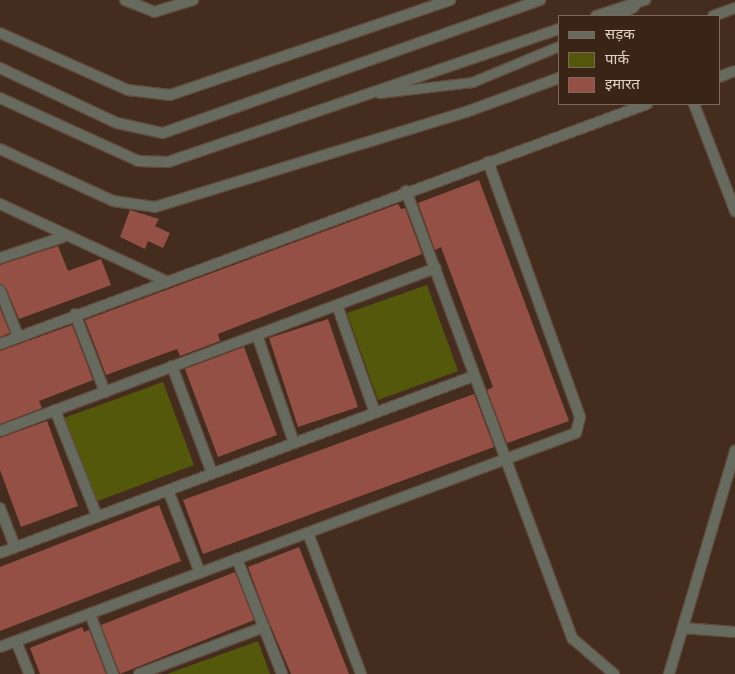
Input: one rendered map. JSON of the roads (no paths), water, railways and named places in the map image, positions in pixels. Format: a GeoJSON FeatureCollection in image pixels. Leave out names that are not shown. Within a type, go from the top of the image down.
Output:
{"type":"FeatureCollection","features":[{"type":"Feature","properties":{"kind":"street"},"geometry":{"type":"LineString","coordinates":[[125,0],[154,12],[193,0]]}},
{"type":"Feature","properties":{"kind":"street"},"geometry":{"type":"LineString","coordinates":[[0,33],[128,90],[170,95],[450,0]]}},
{"type":"Feature","properties":{"kind":"street"},"geometry":{"type":"LineString","coordinates":[[0,68],[117,123],[163,133],[540,0]]}},
{"type":"Feature","properties":{"kind":"street"},"geometry":{"type":"LineString","coordinates":[[599,15],[646,0]]}},
{"type":"Feature","properties":{"kind":"street"},"geometry":{"type":"LineString","coordinates":[[716,15],[735,8]]}},
{"type":"Feature","properties":{"kind":"street"},"geometry":{"type":"LineString","coordinates":[[0,98],[138,161],[168,162],[359,95],[558,29]]}},
{"type":"Feature","properties":{"kind":"street"},"geometry":{"type":"LineString","coordinates":[[720,77],[735,71]]}},
{"type":"Feature","properties":{"kind":"street"},"geometry":{"type":"LineString","coordinates":[[0,149],[107,199],[155,207],[466,112],[558,78]]}},
{"type":"Feature","properties":{"kind":"street"},"geometry":{"type":"LineString","coordinates":[[0,344],[164,280],[644,105]]}},
{"type":"Feature","properties":{"kind":"street"},"geometry":{"type":"LineString","coordinates":[[694,105],[735,211]]}},
{"type":"Feature","properties":{"kind":"street"},"geometry":{"type":"LineString","coordinates":[[0,647],[568,439],[576,433],[580,417],[488,162]]}},
{"type":"Feature","properties":{"kind":"street"},"geometry":{"type":"LineString","coordinates":[[406,191],[504,462],[573,639],[614,674]]}},
{"type":"Feature","properties":{"kind":"street"},"geometry":{"type":"LineString","coordinates":[[0,204],[63,236],[164,280]]}},
{"type":"Feature","properties":{"kind":"street"},"geometry":{"type":"LineString","coordinates":[[0,258],[63,236]]}},
{"type":"Feature","properties":{"kind":"street"},"geometry":{"type":"LineString","coordinates":[[0,431],[435,268]]}},
{"type":"Feature","properties":{"kind":"street"},"geometry":{"type":"LineString","coordinates":[[0,290],[18,336]]}},
{"type":"Feature","properties":{"kind":"street"},"geometry":{"type":"LineString","coordinates":[[337,305],[375,413]]}},
{"type":"Feature","properties":{"kind":"street"},"geometry":{"type":"LineString","coordinates":[[75,314],[105,392]]}},
{"type":"Feature","properties":{"kind":"street"},"geometry":{"type":"LineString","coordinates":[[257,335],[294,443]]}},
{"type":"Feature","properties":{"kind":"street"},"geometry":{"type":"LineString","coordinates":[[172,366],[212,473]]}},
{"type":"Feature","properties":{"kind":"street"},"geometry":{"type":"LineString","coordinates":[[0,553],[474,376]]}},
{"type":"Feature","properties":{"kind":"street"},"geometry":{"type":"LineString","coordinates":[[55,410],[97,516]]}},
{"type":"Feature","properties":{"kind":"street"},"geometry":{"type":"LineString","coordinates":[[669,674],[735,452]]}},
{"type":"Feature","properties":{"kind":"street"},"geometry":{"type":"LineString","coordinates":[[168,490],[200,573]]}},
{"type":"Feature","properties":{"kind":"street"},"geometry":{"type":"LineString","coordinates":[[0,508],[15,547]]}},
{"type":"Feature","properties":{"kind":"street"},"geometry":{"type":"LineString","coordinates":[[308,533],[361,674]]}},
{"type":"Feature","properties":{"kind":"street"},"geometry":{"type":"LineString","coordinates":[[237,559],[282,674]]}},
{"type":"Feature","properties":{"kind":"street"},"geometry":{"type":"LineString","coordinates":[[90,614],[113,674]]}},
{"type":"Feature","properties":{"kind":"street"},"geometry":{"type":"LineString","coordinates":[[139,674],[264,628]]}},
{"type":"Feature","properties":{"kind":"street"},"geometry":{"type":"LineString","coordinates":[[683,628],[735,632]]}},
{"type":"Feature","properties":{"kind":"street"},"geometry":{"type":"LineString","coordinates":[[16,641],[29,674]]}},
{"type":"Feature","properties":{"kind":"lane"},"geometry":{"type":"LineString","coordinates":[[618,15],[646,0]]}},
{"type":"Feature","properties":{"kind":"lane"},"geometry":{"type":"LineString","coordinates":[[359,95],[472,82],[558,46]]}}]}
